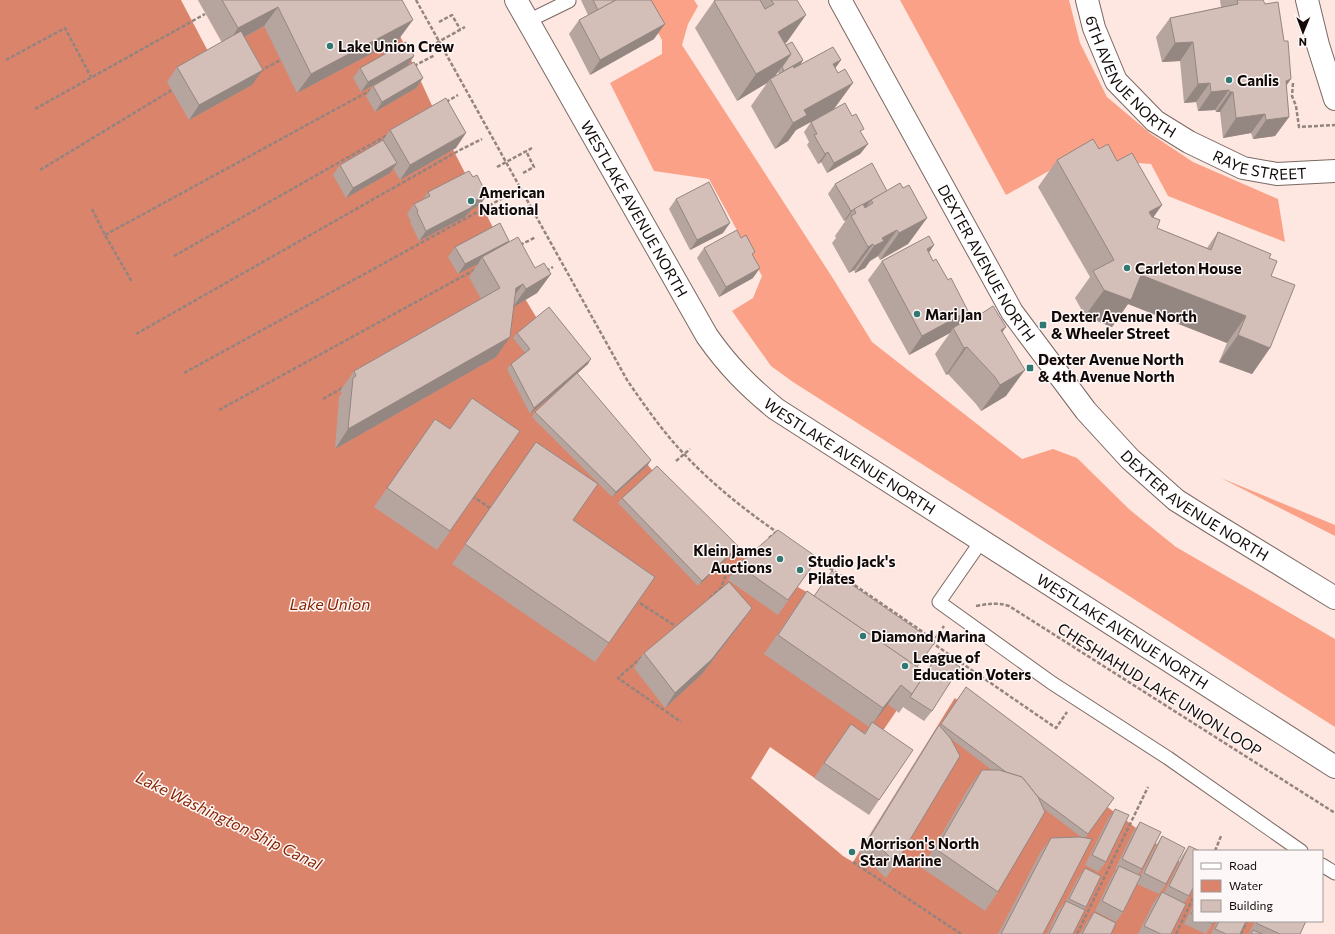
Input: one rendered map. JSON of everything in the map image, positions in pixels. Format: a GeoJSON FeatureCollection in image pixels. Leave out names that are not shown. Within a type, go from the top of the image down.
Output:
{"type":"FeatureCollection","features":[{"type":"Feature","properties":{"kind":"main road","name":"WESTLAKE AVENUE NORTH"},"geometry":{"type":"LineString","coordinates":[[516,0],[707,336],[738,376],[756,393],[776,409],[1335,767]]}},
{"type":"Feature","properties":{"kind":"main road","name":"DEXTER AVENUE NORTH"},"geometry":{"type":"LineString","coordinates":[[840,0],[1012,312],[1086,411],[1130,459],[1176,500],[1335,598]]}},
{"type":"Feature","properties":{"kind":"main road","name":"6TH AVENUE NORTH"},"geometry":{"type":"LineString","coordinates":[[1087,0],[1094,28],[1116,81],[1155,121],[1189,142]]}},
{"type":"Feature","properties":{"kind":"main road"},"geometry":{"type":"LineString","coordinates":[[1307,0],[1318,45],[1335,99]]}},
{"type":"Feature","properties":{"kind":"main road","name":"RAYE STREET"},"geometry":{"type":"LineString","coordinates":[[1189,142],[1243,168],[1277,174],[1335,171]]}},
{"type":"Feature","properties":{"kind":"lane"},"geometry":{"type":"LineString","coordinates":[[528,21],[569,1]]}},
{"type":"Feature","properties":{"kind":"lane"},"geometry":{"type":"LineString","coordinates":[[982,540],[939,602],[1052,683],[1168,758],[1300,850]]}},
{"type":"Feature","properties":{"kind":"lane"},"geometry":{"type":"LineString","coordinates":[[1323,866],[1335,873]]}},
{"type":"Feature","properties":{"kind":"path"},"geometry":{"type":"LineString","coordinates":[[416,0],[627,380],[653,417],[684,454],[721,489],[782,536]]}},
{"type":"Feature","properties":{"kind":"path"},"geometry":{"type":"LineString","coordinates":[[35,109],[205,14]]}},
{"type":"Feature","properties":{"kind":"path"},"geometry":{"type":"LineString","coordinates":[[439,22],[452,15],[460,30]]}},
{"type":"Feature","properties":{"kind":"path"},"geometry":{"type":"LineString","coordinates":[[431,46],[465,27]]}},
{"type":"Feature","properties":{"kind":"path"},"geometry":{"type":"LineString","coordinates":[[6,60],[65,28],[91,78]]}},
{"type":"Feature","properties":{"kind":"path"},"geometry":{"type":"LineString","coordinates":[[414,66],[435,55]]}},
{"type":"Feature","properties":{"kind":"path"},"geometry":{"type":"LineString","coordinates":[[258,72],[286,57]]}},
{"type":"Feature","properties":{"kind":"path"},"geometry":{"type":"LineString","coordinates":[[1293,82],[1292,96],[1296,106],[1299,127],[1335,125]]}},
{"type":"Feature","properties":{"kind":"path"},"geometry":{"type":"LineString","coordinates":[[40,170],[172,90]]}},
{"type":"Feature","properties":{"kind":"path"},"geometry":{"type":"LineString","coordinates":[[105,236],[372,90]]}},
{"type":"Feature","properties":{"kind":"path"},"geometry":{"type":"LineString","coordinates":[[445,102],[458,95]]}},
{"type":"Feature","properties":{"kind":"path"},"geometry":{"type":"LineString","coordinates":[[174,256],[392,132]]}},
{"type":"Feature","properties":{"kind":"path"},"geometry":{"type":"LineString","coordinates":[[136,334],[460,150],[482,139]]}},
{"type":"Feature","properties":{"kind":"path"},"geometry":{"type":"LineString","coordinates":[[497,167],[532,148]]}},
{"type":"Feature","properties":{"kind":"path"},"geometry":{"type":"LineString","coordinates":[[523,173],[534,167],[526,151]]}},
{"type":"Feature","properties":{"kind":"path"},"geometry":{"type":"LineString","coordinates":[[184,373],[512,193]]}},
{"type":"Feature","properties":{"kind":"path"},"geometry":{"type":"LineString","coordinates":[[92,209],[105,236],[132,282]]}},
{"type":"Feature","properties":{"kind":"path"},"geometry":{"type":"LineString","coordinates":[[516,247],[536,237]]}},
{"type":"Feature","properties":{"kind":"path"},"geometry":{"type":"LineString","coordinates":[[219,410],[482,266]]}},
{"type":"Feature","properties":{"kind":"path"},"geometry":{"type":"LineString","coordinates":[[541,274],[553,267]]}},
{"type":"Feature","properties":{"kind":"path"},"geometry":{"type":"LineString","coordinates":[[323,399],[351,383]]}},
{"type":"Feature","properties":{"kind":"path"},"geometry":{"type":"LineString","coordinates":[[676,461],[690,449]]}},
{"type":"Feature","properties":{"kind":"path"},"geometry":{"type":"LineString","coordinates":[[469,495],[496,512]]}},
{"type":"Feature","properties":{"kind":"path"},"geometry":{"type":"LineString","coordinates":[[765,542],[776,532]]}},
{"type":"Feature","properties":{"kind":"path"},"geometry":{"type":"LineString","coordinates":[[812,556],[923,632],[932,643],[1056,728]]}},
{"type":"Feature","properties":{"kind":"path"},"geometry":{"type":"LineString","coordinates":[[705,603],[721,588],[725,577],[743,562]]}},
{"type":"Feature","properties":{"kind":"path"},"geometry":{"type":"LineString","coordinates":[[630,597],[677,627]]}},
{"type":"Feature","properties":{"kind":"path","name":"CHESHIAHUD LAKE UNION LOOP"},"geometry":{"type":"LineString","coordinates":[[973,607],[991,603],[1000,603],[1008,606],[1335,813]]}},
{"type":"Feature","properties":{"kind":"path"},"geometry":{"type":"LineString","coordinates":[[932,643],[948,621]]}},
{"type":"Feature","properties":{"kind":"path"},"geometry":{"type":"LineString","coordinates":[[671,632],[683,622]]}},
{"type":"Feature","properties":{"kind":"path"},"geometry":{"type":"LineString","coordinates":[[648,652],[618,678],[681,722]]}},
{"type":"Feature","properties":{"kind":"path"},"geometry":{"type":"LineString","coordinates":[[1077,934],[1148,787]]}},
{"type":"Feature","properties":{"kind":"path"},"geometry":{"type":"LineString","coordinates":[[1215,850],[1221,836]]}},
{"type":"Feature","properties":{"kind":"path"},"geometry":{"type":"LineString","coordinates":[[853,862],[962,934]]}},
{"type":"Feature","properties":{"kind":"path"},"geometry":{"type":"LineString","coordinates":[[1176,934],[1193,898]]}},
{"type":"Feature","properties":{"kind":"path"},"geometry":{"type":"LineString","coordinates":[[1241,934],[1247,922]]}},
{"type":"Feature","properties":{"kind":"shaded area"},"geometry":{"type":"Polygon","coordinates":[[[640,0],[694,0],[698,6],[688,24],[682,45],[834,280],[872,342],[1022,459],[1053,449],[1077,458],[1130,510],[1176,547],[1335,639],[1335,727],[793,382],[771,366],[732,311],[753,298],[762,276],[709,179],[654,171],[610,83],[662,54],[662,40],[640,0]]]}},
{"type":"Feature","properties":{"kind":"shaded area"},"geometry":{"type":"Polygon","coordinates":[[[900,0],[1069,0],[1080,43],[1107,97],[1151,134],[1193,162],[1278,199],[1285,242],[1168,196],[1151,164],[1072,158],[1006,195],[900,0]]]}},
{"type":"Feature","properties":{"kind":"shaded area"},"geometry":{"type":"Polygon","coordinates":[[[1221,478],[1335,525],[1335,536],[1221,478]]]}},
{"type":"Feature","properties":{"kind":"water","name":"Lake Union"},"geometry":{"type":"Polygon","coordinates":[[[0,0],[198,0],[225,47],[264,26],[380,0],[402,40],[445,134],[503,247],[521,292],[573,378],[653,471],[740,556],[805,591],[1127,821],[1193,872],[1193,922],[1266,922],[1284,934],[0,934],[0,0]]]}},
{"type":"Feature","properties":{"kind":"pier"},"geometry":{"type":"Polygon","coordinates":[[[181,0],[198,0],[225,48],[210,55],[181,0]]]}},
{"type":"Feature","properties":{"kind":"pier"},"geometry":{"type":"Polygon","coordinates":[[[923,672],[956,696],[853,862],[843,856],[751,778],[770,747],[839,795],[923,672]]]}},
{"type":"Feature","properties":{"kind":"building","name":"Lake Union Crew"},"geometry":{"type":"Polygon","coordinates":[[[222,0],[402,0],[413,20],[311,74],[278,7],[238,28],[222,0]]]}},
{"type":"Feature","properties":{"kind":"building"},"geometry":{"type":"Polygon","coordinates":[[[593,0],[616,0],[598,10],[593,0]]]}},
{"type":"Feature","properties":{"kind":"building"},"geometry":{"type":"Polygon","coordinates":[[[616,0],[651,0],[665,24],[600,60],[579,20],[616,0]]]}},
{"type":"Feature","properties":{"kind":"building"},"geometry":{"type":"Polygon","coordinates":[[[760,0],[765,9],[774,4],[771,0],[797,0],[806,15],[778,32],[791,54],[756,74],[714,1],[760,0]]]}},
{"type":"Feature","properties":{"kind":"building","name":"Canlis"},"geometry":{"type":"Polygon","coordinates":[[[1237,0],[1263,0],[1265,4],[1278,2],[1284,41],[1288,41],[1291,79],[1286,81],[1289,117],[1266,120],[1265,114],[1236,118],[1233,92],[1230,92],[1229,90],[1211,92],[1210,83],[1198,84],[1193,42],[1175,43],[1170,18],[1238,4],[1237,0]]]}},
{"type":"Feature","properties":{"kind":"building"},"geometry":{"type":"Polygon","coordinates":[[[241,31],[263,70],[199,105],[177,67],[241,31]]]}},
{"type":"Feature","properties":{"kind":"building"},"geometry":{"type":"Polygon","coordinates":[[[406,42],[414,56],[368,82],[360,68],[406,42]]]}},
{"type":"Feature","properties":{"kind":"building"},"geometry":{"type":"Polygon","coordinates":[[[792,42],[803,60],[784,71],[782,67],[791,54],[786,45],[792,42]]]}},
{"type":"Feature","properties":{"kind":"building"},"geometry":{"type":"Polygon","coordinates":[[[833,47],[841,60],[833,64],[838,73],[845,69],[853,83],[804,110],[807,115],[793,123],[770,79],[833,47]]]}},
{"type":"Feature","properties":{"kind":"building"},"geometry":{"type":"Polygon","coordinates":[[[414,62],[423,78],[382,102],[373,86],[414,62]]]}},
{"type":"Feature","properties":{"kind":"building"},"geometry":{"type":"Polygon","coordinates":[[[446,98],[466,133],[410,165],[390,130],[446,98]]]}},
{"type":"Feature","properties":{"kind":"building"},"geometry":{"type":"Polygon","coordinates":[[[845,103],[852,116],[856,114],[864,129],[860,131],[868,144],[834,163],[828,152],[825,154],[814,135],[817,134],[811,122],[845,103]]]}},
{"type":"Feature","properties":{"kind":"building"},"geometry":{"type":"Polygon","coordinates":[[[1093,139],[1099,149],[1108,144],[1117,161],[1132,153],[1162,205],[1149,212],[1152,217],[1160,220],[1157,228],[1211,250],[1218,232],[1271,254],[1269,258],[1277,261],[1271,276],[1295,285],[1270,348],[1238,335],[1246,316],[1141,275],[1131,300],[1104,290],[1093,271],[1114,260],[1057,160],[1093,139]]]}},
{"type":"Feature","properties":{"kind":"building"},"geometry":{"type":"Polygon","coordinates":[[[383,140],[397,163],[353,188],[340,165],[383,140]]]}},
{"type":"Feature","properties":{"kind":"building"},"geometry":{"type":"Polygon","coordinates":[[[872,163],[887,191],[851,211],[835,184],[872,163]]]}},
{"type":"Feature","properties":{"kind":"building"},"geometry":{"type":"Polygon","coordinates":[[[469,171],[473,177],[477,175],[487,195],[470,203],[472,207],[426,231],[414,204],[430,196],[428,192],[469,171]]]}},
{"type":"Feature","properties":{"kind":"building"},"geometry":{"type":"Polygon","coordinates":[[[709,182],[730,223],[697,240],[676,199],[709,182]]]}},
{"type":"Feature","properties":{"kind":"building"},"geometry":{"type":"Polygon","coordinates":[[[900,183],[903,188],[909,185],[927,218],[899,233],[897,230],[882,238],[884,241],[868,247],[851,216],[856,213],[854,209],[863,204],[865,208],[873,203],[871,200],[900,183]]]}},
{"type":"Feature","properties":{"kind":"building"},"geometry":{"type":"Polygon","coordinates":[[[500,223],[509,241],[465,264],[455,247],[500,223]]]}},
{"type":"Feature","properties":{"kind":"building"},"geometry":{"type":"Polygon","coordinates":[[[737,230],[741,238],[746,235],[755,252],[752,254],[760,268],[726,287],[704,248],[737,230]]]}},
{"type":"Feature","properties":{"kind":"building"},"geometry":{"type":"Polygon","coordinates":[[[929,236],[934,245],[927,249],[933,261],[936,259],[948,280],[951,278],[968,311],[922,336],[882,261],[929,236]]]}},
{"type":"Feature","properties":{"kind":"building"},"geometry":{"type":"Polygon","coordinates":[[[518,237],[535,268],[544,263],[551,274],[526,289],[523,284],[516,288],[510,337],[348,429],[353,378],[356,376],[354,371],[500,288],[482,257],[518,237]]]}},
{"type":"Feature","properties":{"kind":"building"},"geometry":{"type":"Polygon","coordinates":[[[993,306],[1006,327],[1001,330],[1025,370],[1000,385],[995,377],[967,347],[964,348],[953,328],[976,314],[978,316],[993,306]]]}},
{"type":"Feature","properties":{"kind":"building"},"geometry":{"type":"Polygon","coordinates":[[[549,307],[591,359],[534,408],[511,364],[530,349],[517,333],[549,307]]]}},
{"type":"Feature","properties":{"kind":"building"},"geometry":{"type":"Polygon","coordinates":[[[577,373],[651,460],[616,492],[535,412],[577,373]]]}},
{"type":"Feature","properties":{"kind":"building"},"geometry":{"type":"Polygon","coordinates":[[[472,398],[520,431],[450,531],[387,488],[435,419],[450,429],[472,398]]]}},
{"type":"Feature","properties":{"kind":"building"},"geometry":{"type":"Polygon","coordinates":[[[536,442],[598,484],[573,520],[655,577],[609,643],[465,544],[536,442]]]}},
{"type":"Feature","properties":{"kind":"building"},"geometry":{"type":"Polygon","coordinates":[[[657,466],[738,546],[702,581],[622,498],[657,466]]]}},
{"type":"Feature","properties":{"kind":"building"},"geometry":{"type":"Polygon","coordinates":[[[778,530],[818,558],[788,600],[738,565],[778,530]]]}},
{"type":"Feature","properties":{"kind":"building"},"geometry":{"type":"Polygon","coordinates":[[[832,571],[935,642],[917,667],[814,596],[832,571]]]}},
{"type":"Feature","properties":{"kind":"building"},"geometry":{"type":"Polygon","coordinates":[[[729,582],[752,608],[712,659],[675,693],[644,653],[729,582]]]}},
{"type":"Feature","properties":{"kind":"building"},"geometry":{"type":"Polygon","coordinates":[[[807,591],[926,673],[912,694],[901,685],[883,708],[778,635],[807,591]]]}},
{"type":"Feature","properties":{"kind":"building"},"geometry":{"type":"Polygon","coordinates":[[[939,653],[960,667],[932,711],[910,697],[939,653]]]}},
{"type":"Feature","properties":{"kind":"building"},"geometry":{"type":"Polygon","coordinates":[[[966,687],[1114,798],[1088,834],[1038,797],[1022,777],[1006,772],[941,724],[966,687]]]}},
{"type":"Feature","properties":{"kind":"building"},"geometry":{"type":"Polygon","coordinates":[[[872,722],[913,750],[879,800],[824,763],[851,724],[865,734],[872,722]]]}},
{"type":"Feature","properties":{"kind":"building"},"geometry":{"type":"Polygon","coordinates":[[[939,725],[951,739],[960,756],[896,863],[870,837],[939,725]]]}},
{"type":"Feature","properties":{"kind":"building"},"geometry":{"type":"Polygon","coordinates":[[[982,770],[999,770],[1022,777],[1038,797],[1045,812],[998,892],[936,849],[982,770]]]}},
{"type":"Feature","properties":{"kind":"building"},"geometry":{"type":"Polygon","coordinates":[[[1115,809],[1129,815],[1106,862],[1092,855],[1115,809]]]}},
{"type":"Feature","properties":{"kind":"building"},"geometry":{"type":"Polygon","coordinates":[[[1140,822],[1161,832],[1142,869],[1122,859],[1140,822]]]}},
{"type":"Feature","properties":{"kind":"building"},"geometry":{"type":"Polygon","coordinates":[[[1162,836],[1185,848],[1166,884],[1144,873],[1162,836]]]}},
{"type":"Feature","properties":{"kind":"building"},"geometry":{"type":"Polygon","coordinates":[[[1080,837],[1092,839],[1043,934],[1001,934],[1051,838],[1080,837]]]}},
{"type":"Feature","properties":{"kind":"building"},"geometry":{"type":"Polygon","coordinates":[[[1189,846],[1198,850],[1193,850],[1193,888],[1189,896],[1169,886],[1189,846]]]}},
{"type":"Feature","properties":{"kind":"building"},"geometry":{"type":"Polygon","coordinates":[[[1119,866],[1141,876],[1123,912],[1102,901],[1119,866]]]}},
{"type":"Feature","properties":{"kind":"building"},"geometry":{"type":"Polygon","coordinates":[[[1085,868],[1101,876],[1086,907],[1069,899],[1085,868]]]}},
{"type":"Feature","properties":{"kind":"building"},"geometry":{"type":"Polygon","coordinates":[[[1162,892],[1186,904],[1171,934],[1161,934],[1144,926],[1162,892]]]}},
{"type":"Feature","properties":{"kind":"building"},"geometry":{"type":"Polygon","coordinates":[[[1066,901],[1085,910],[1073,934],[1049,934],[1066,901]]]}},
{"type":"Feature","properties":{"kind":"building"},"geometry":{"type":"Polygon","coordinates":[[[1094,912],[1116,923],[1111,934],[1082,934],[1094,912]]]}},
{"type":"Feature","properties":{"kind":"building"},"geometry":{"type":"Polygon","coordinates":[[[1218,922],[1246,922],[1240,934],[1226,934],[1215,929],[1218,922]]]}},
{"type":"Feature","properties":{"kind":"building"},"geometry":{"type":"Polygon","coordinates":[[[1306,922],[1300,934],[1280,934],[1256,923],[1306,922]]]}},
{"type":"Feature","properties":{"kind":"building"},"geometry":{"type":"Polygon","coordinates":[[[1253,930],[1262,934],[1251,934],[1253,930]]]}},
{"type":"Feature","properties":{"kind":"place","name":"Lake Union Crew"},"geometry":{"type":"Point","coordinates":[330,46]}},
{"type":"Feature","properties":{"kind":"place","name":"Canlis"},"geometry":{"type":"Point","coordinates":[1229,80]}},
{"type":"Feature","properties":{"kind":"place","name":"American National"},"geometry":{"type":"Point","coordinates":[471,201]}},
{"type":"Feature","properties":{"kind":"place","name":"Carleton House"},"geometry":{"type":"Point","coordinates":[1127,268]}},
{"type":"Feature","properties":{"kind":"place","name":"Mari Jan"},"geometry":{"type":"Point","coordinates":[917,314]}},
{"type":"Feature","properties":{"kind":"place","name":"Dexter Avenue North & Wheeler Street"},"geometry":{"type":"Point","coordinates":[1043,325]}},
{"type":"Feature","properties":{"kind":"place","name":"Dexter Avenue North & 4th Avenue North"},"geometry":{"type":"Point","coordinates":[1030,368]}},
{"type":"Feature","properties":{"kind":"place","name":"Klein James Auctions"},"geometry":{"type":"Point","coordinates":[780,559]}},
{"type":"Feature","properties":{"kind":"place","name":"Studio Jack's Pilates"},"geometry":{"type":"Point","coordinates":[800,570]}},
{"type":"Feature","properties":{"kind":"place","name":"Diamond Marina"},"geometry":{"type":"Point","coordinates":[863,636]}},
{"type":"Feature","properties":{"kind":"place","name":"League of Education Voters"},"geometry":{"type":"Point","coordinates":[905,666]}},
{"type":"Feature","properties":{"kind":"place","name":"Morrison's North Star Marine"},"geometry":{"type":"Point","coordinates":[852,852]}},
{"type":"Feature","properties":{"kind":"water label","name":"Lake Washington Ship Canal"},"geometry":{"type":"Point","coordinates":[229,820]}}]}
